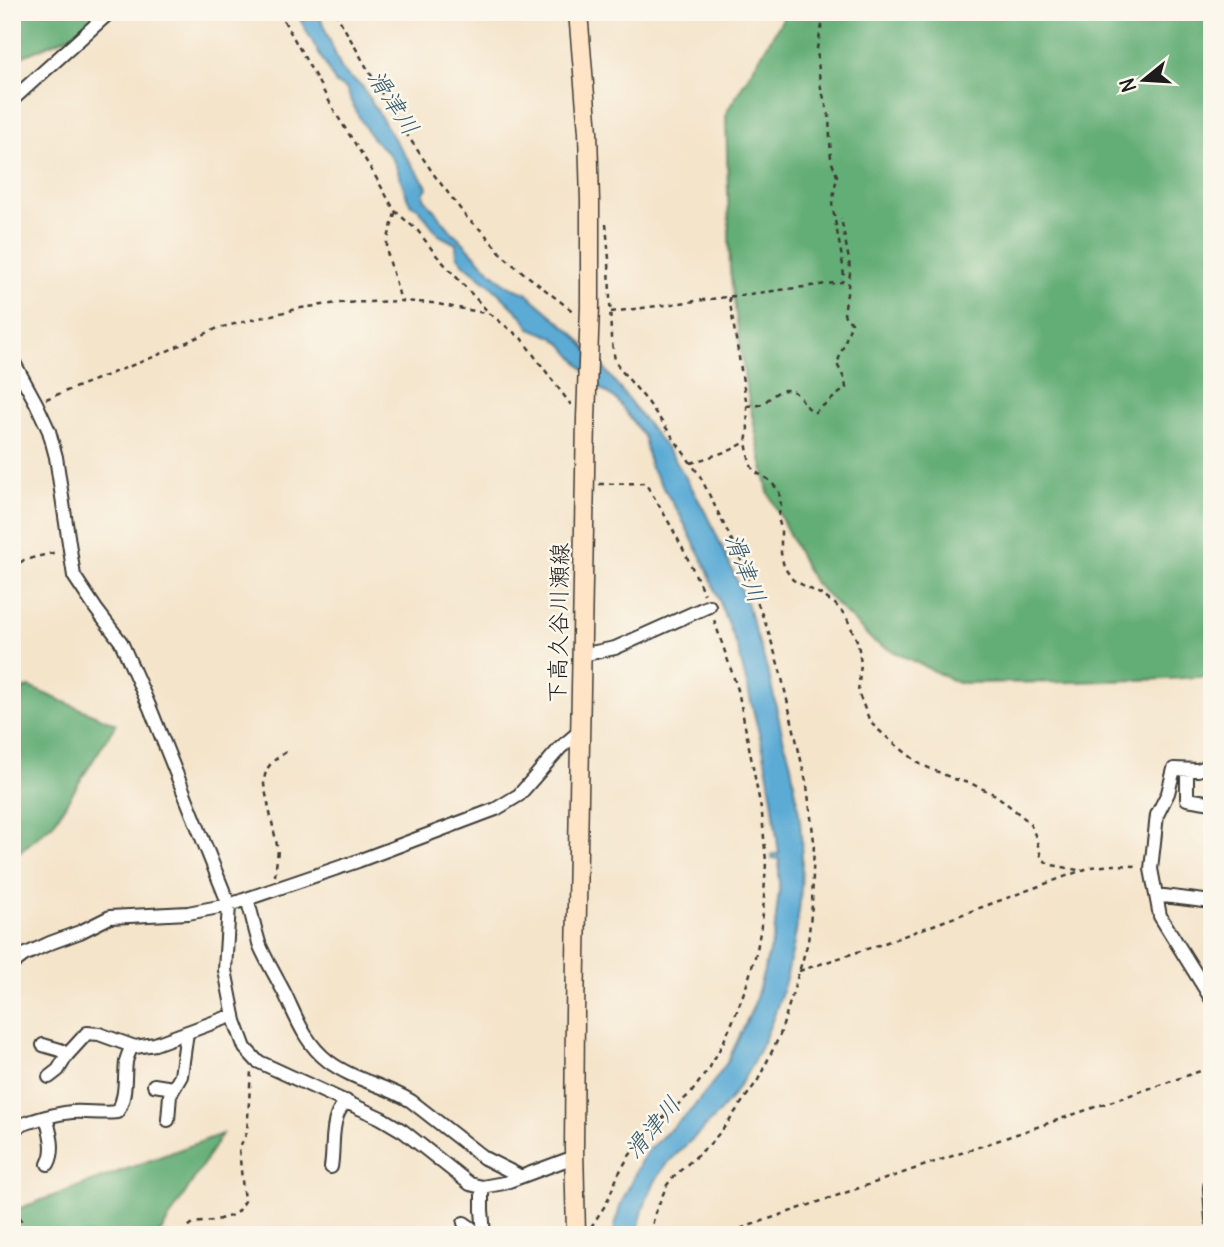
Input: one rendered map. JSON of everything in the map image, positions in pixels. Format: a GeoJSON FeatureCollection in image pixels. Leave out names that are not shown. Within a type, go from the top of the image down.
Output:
{"type":"FeatureCollection","features":[{"type":"Feature","properties":{"kind":"main road","name":"下高久谷川瀬線"},"geometry":{"type":"LineString","coordinates":[[572,1233],[581,655],[590,306],[588,132],[578,12]]}},
{"type":"Feature","properties":{"kind":"street"},"geometry":{"type":"LineString","coordinates":[[12,100],[110,12]]}},
{"type":"Feature","properties":{"kind":"street"},"geometry":{"type":"LineString","coordinates":[[12,359],[18,381],[36,403],[49,431],[56,457],[75,576],[121,642],[229,905],[225,970],[234,1015],[245,1048],[257,1061],[382,1118],[470,1184],[482,1187],[504,1183],[574,1157]]}},
{"type":"Feature","properties":{"kind":"street"},"geometry":{"type":"LineString","coordinates":[[581,655],[615,648],[709,606]]}},
{"type":"Feature","properties":{"kind":"street"},"geometry":{"type":"LineString","coordinates":[[12,964],[24,955],[110,917],[188,913],[229,905],[358,861],[496,809],[519,795],[580,731]]}},
{"type":"Feature","properties":{"kind":"street"},"geometry":{"type":"LineString","coordinates":[[1212,765],[1198,770],[1174,769],[1168,793],[1157,815],[1152,866],[1160,916],[1212,1000]]}},
{"type":"Feature","properties":{"kind":"street"},"geometry":{"type":"LineString","coordinates":[[1187,770],[1187,799],[1212,803]]}},
{"type":"Feature","properties":{"kind":"street"},"geometry":{"type":"LineString","coordinates":[[1156,895],[1212,902]]}},
{"type":"Feature","properties":{"kind":"street"},"geometry":{"type":"LineString","coordinates":[[247,899],[261,946],[297,1022],[317,1051],[352,1076],[400,1094],[484,1158],[520,1177]]}},
{"type":"Feature","properties":{"kind":"street"},"geometry":{"type":"LineString","coordinates":[[49,1077],[58,1070],[66,1055],[87,1033],[99,1034],[135,1047],[155,1044],[234,1015]]}},
{"type":"Feature","properties":{"kind":"street"},"geometry":{"type":"LineString","coordinates":[[169,1120],[170,1095],[181,1076],[187,1032]]}},
{"type":"Feature","properties":{"kind":"street"},"geometry":{"type":"LineString","coordinates":[[43,1045],[60,1050],[66,1055]]}},
{"type":"Feature","properties":{"kind":"street"},"geometry":{"type":"LineString","coordinates":[[12,1128],[46,1117],[74,1112],[117,1112],[126,1082],[127,1058],[132,1046]]}},
{"type":"Feature","properties":{"kind":"street"},"geometry":{"type":"LineString","coordinates":[[154,1085],[173,1088]]}},
{"type":"Feature","properties":{"kind":"street"},"geometry":{"type":"LineString","coordinates":[[331,1167],[334,1128],[337,1115],[346,1101]]}},
{"type":"Feature","properties":{"kind":"street"},"geometry":{"type":"LineString","coordinates":[[46,1117],[52,1156],[48,1164]]}},
{"type":"Feature","properties":{"kind":"street"},"geometry":{"type":"LineString","coordinates":[[1212,1175],[1212,1220]]}},
{"type":"Feature","properties":{"kind":"street"},"geometry":{"type":"LineString","coordinates":[[482,1187],[484,1235]]}},
{"type":"Feature","properties":{"kind":"street"},"geometry":{"type":"LineString","coordinates":[[464,1223],[477,1235]]}},
{"type":"Feature","properties":{"kind":"path"},"geometry":{"type":"LineString","coordinates":[[279,12],[395,211],[418,232],[490,314],[521,338],[574,410],[586,415]]}},
{"type":"Feature","properties":{"kind":"path"},"geometry":{"type":"LineString","coordinates":[[335,12],[395,117],[468,219],[502,255],[575,313],[589,329]]}},
{"type":"Feature","properties":{"kind":"path"},"geometry":{"type":"LineString","coordinates":[[611,312],[842,282],[842,258],[832,204],[837,176],[831,160],[829,116],[820,84],[817,48],[825,12]]}},
{"type":"Feature","properties":{"kind":"path"},"geometry":{"type":"LineString","coordinates":[[590,202],[601,209],[607,226],[611,338],[615,360],[648,401],[700,476],[739,555],[768,630],[781,674],[807,786],[814,841],[812,905],[807,942],[780,1035],[752,1089],[723,1129],[667,1185],[655,1213],[650,1235]]}},
{"type":"Feature","properties":{"kind":"path"},"geometry":{"type":"LineString","coordinates":[[395,211],[387,252],[401,301]]}},
{"type":"Feature","properties":{"kind":"path"},"geometry":{"type":"LineString","coordinates":[[747,406],[761,405],[776,392],[789,391],[798,395],[806,407],[815,412],[846,388],[837,365],[852,322],[847,320],[844,314],[850,272],[841,218]]}},
{"type":"Feature","properties":{"kind":"path"},"geometry":{"type":"LineString","coordinates":[[729,297],[747,406],[746,442],[750,464],[754,471],[769,480],[779,491],[781,554],[786,572],[793,580],[835,604],[846,616],[860,652],[858,692],[873,725],[920,764],[996,795],[1029,822],[1041,856],[1046,862],[1079,872]]}},
{"type":"Feature","properties":{"kind":"path"},"geometry":{"type":"LineString","coordinates":[[36,403],[156,356],[218,328],[301,308],[338,303],[401,301],[432,303],[490,314]]}},
{"type":"Feature","properties":{"kind":"path"},"geometry":{"type":"LineString","coordinates":[[691,463],[731,450],[746,442]]}},
{"type":"Feature","properties":{"kind":"path"},"geometry":{"type":"LineString","coordinates":[[572,1233],[584,1233],[590,1229],[606,1204],[629,1156],[649,1130],[691,1093],[723,1043],[747,984],[757,950],[763,914],[766,862],[762,814],[738,690],[709,606],[689,559],[645,483],[586,484]]}},
{"type":"Feature","properties":{"kind":"path"},"geometry":{"type":"LineString","coordinates":[[12,568],[24,560],[70,549]]}},
{"type":"Feature","properties":{"kind":"path"},"geometry":{"type":"LineString","coordinates":[[273,890],[278,850],[264,777],[265,771],[274,761],[289,750]]}},
{"type":"Feature","properties":{"kind":"path"},"geometry":{"type":"LineString","coordinates":[[799,971],[879,945],[1091,867],[1152,866]]}},
{"type":"Feature","properties":{"kind":"path"},"geometry":{"type":"LineString","coordinates":[[184,1235],[187,1227],[193,1223],[213,1221],[237,1212],[244,1200],[239,1149],[247,1132],[253,1057]]}},
{"type":"Feature","properties":{"kind":"path"},"geometry":{"type":"LineString","coordinates":[[722,1235],[1212,1067]]}},
{"type":"Feature","properties":{"kind":"path"},"geometry":{"type":"LineString","coordinates":[[12,1188],[27,1235]]}},
{"type":"Feature","properties":{"kind":"path"},"geometry":{"type":"LineString","coordinates":[[391,1235],[395,1231],[406,1229],[416,1235]]}},
{"type":"Feature","properties":{"kind":"green space"},"geometry":{"type":"Polygon","coordinates":[[[12,12],[93,12],[96,25],[12,61],[12,12]]]}},
{"type":"Feature","properties":{"kind":"green space"},"geometry":{"type":"Polygon","coordinates":[[[787,12],[1212,12],[1212,676],[1075,682],[958,683],[874,642],[812,580],[768,492],[745,381],[730,271],[726,113],[787,12]]]}},
{"type":"Feature","properties":{"kind":"green space"},"geometry":{"type":"Polygon","coordinates":[[[29,687],[116,724],[53,824],[12,858],[12,691],[29,687]]]}},
{"type":"Feature","properties":{"kind":"green space"},"geometry":{"type":"Polygon","coordinates":[[[222,1134],[159,1235],[12,1235],[12,1211],[222,1134]]]}},
{"type":"Feature","properties":{"kind":"water"},"geometry":{"type":"Polygon","coordinates":[[[296,12],[318,12],[341,68],[362,86],[426,185],[424,198],[452,232],[508,286],[526,293],[574,334],[673,457],[712,525],[746,601],[769,675],[791,765],[800,827],[802,868],[792,952],[782,993],[750,1069],[723,1109],[660,1173],[644,1208],[638,1235],[613,1235],[620,1206],[648,1150],[691,1110],[728,1061],[754,1005],[774,935],[779,859],[772,858],[772,854],[779,854],[772,798],[764,753],[738,649],[707,569],[681,517],[650,466],[644,437],[616,399],[600,388],[563,345],[553,337],[530,328],[522,316],[465,265],[457,255],[456,244],[439,235],[417,207],[411,205],[393,160],[368,132],[347,89],[336,84],[296,12]]]}},
{"type":"Feature","properties":{"kind":"water label","name":"滑津川"},"geometry":{"type":"Point","coordinates":[394,102]}},
{"type":"Feature","properties":{"kind":"water label","name":"滑津川"},"geometry":{"type":"Point","coordinates":[746,568]}},
{"type":"Feature","properties":{"kind":"water label","name":"滑津川"},"geometry":{"type":"Point","coordinates":[652,1127]}}]}
